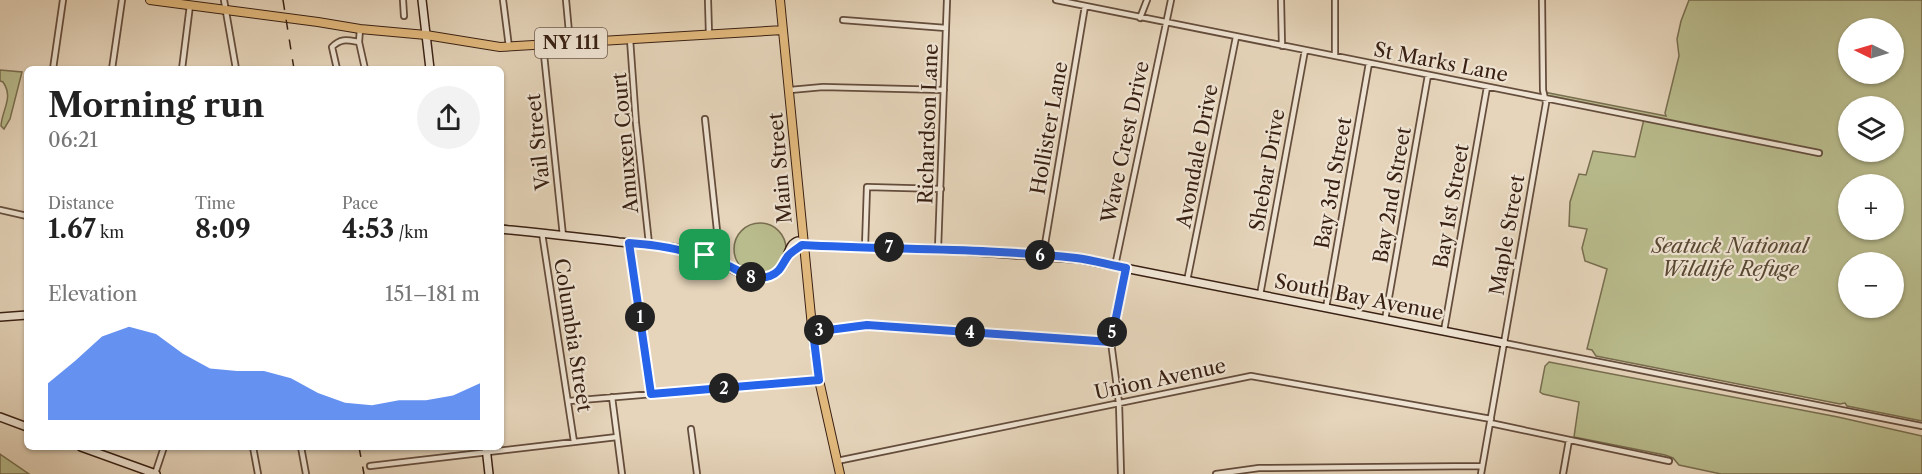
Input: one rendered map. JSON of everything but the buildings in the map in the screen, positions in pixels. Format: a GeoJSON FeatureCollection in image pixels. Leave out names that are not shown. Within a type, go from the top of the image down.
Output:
{"type":"FeatureCollection","features":[{"type":"Feature","properties":{"kind":"main road","name":"NY 111"},"geometry":{"type":"LineString","coordinates":[[150,0],[356,29],[426,35],[509,47],[783,30]]}},
{"type":"Feature","properties":{"kind":"main road","name":"Main Street"},"geometry":{"type":"LineString","coordinates":[[780,0],[803,245],[819,380],[840,474]]}},
{"type":"Feature","properties":{"kind":"street"},"geometry":{"type":"LineString","coordinates":[[54,66],[63,0]]}},
{"type":"Feature","properties":{"kind":"street"},"geometry":{"type":"LineString","coordinates":[[112,66],[122,0]]}},
{"type":"Feature","properties":{"kind":"street"},"geometry":{"type":"LineString","coordinates":[[224,0],[235,66]]}},
{"type":"Feature","properties":{"kind":"street"},"geometry":{"type":"LineString","coordinates":[[403,0],[404,16]]}},
{"type":"Feature","properties":{"kind":"street"},"geometry":{"type":"LineString","coordinates":[[422,0],[430,66]]}},
{"type":"Feature","properties":{"kind":"street"},"geometry":{"type":"LineString","coordinates":[[503,0],[509,47]]}},
{"type":"Feature","properties":{"kind":"street"},"geometry":{"type":"LineString","coordinates":[[566,0],[570,43]]}},
{"type":"Feature","properties":{"kind":"street"},"geometry":{"type":"LineString","coordinates":[[708,0],[709,34]]}},
{"type":"Feature","properties":{"kind":"street","name":"Richardson Lane"},"geometry":{"type":"LineString","coordinates":[[938,249],[947,0]]}},
{"type":"Feature","properties":{"kind":"street","name":"St Marks Lane"},"geometry":{"type":"LineString","coordinates":[[1056,0],[1819,153]]}},
{"type":"Feature","properties":{"kind":"street"},"geometry":{"type":"LineString","coordinates":[[1140,18],[1147,0]]}},
{"type":"Feature","properties":{"kind":"street","name":"Wave Crest Drive"},"geometry":{"type":"LineString","coordinates":[[1115,266],[1171,0]]}},
{"type":"Feature","properties":{"kind":"street"},"geometry":{"type":"LineString","coordinates":[[1281,0],[1282,46]]}},
{"type":"Feature","properties":{"kind":"street"},"geometry":{"type":"LineString","coordinates":[[1335,0],[1333,10],[1335,57]]}},
{"type":"Feature","properties":{"kind":"street","name":"Maple Street"},"geometry":{"type":"LineString","coordinates":[[1481,474],[1545,103],[1542,0]]}},
{"type":"Feature","properties":{"kind":"street"},"geometry":{"type":"LineString","coordinates":[[182,66],[190,5]]}},
{"type":"Feature","properties":{"kind":"street","name":"Hollister Lane"},"geometry":{"type":"LineString","coordinates":[[1043,255],[1085,6]]}},
{"type":"Feature","properties":{"kind":"street"},"geometry":{"type":"LineString","coordinates":[[843,20],[946,28]]}},
{"type":"Feature","properties":{"kind":"street"},"geometry":{"type":"LineString","coordinates":[[350,41],[356,29]]}},
{"type":"Feature","properties":{"kind":"street"},"geometry":{"type":"LineString","coordinates":[[356,29],[364,66]]}},
{"type":"Feature","properties":{"kind":"street","name":"Avondale Drive"},"geometry":{"type":"LineString","coordinates":[[1187,281],[1236,37]]}},
{"type":"Feature","properties":{"kind":"street","name":"Amuxen Court"},"geometry":{"type":"LineString","coordinates":[[630,39],[636,123],[650,244]]}},
{"type":"Feature","properties":{"kind":"street"},"geometry":{"type":"LineString","coordinates":[[336,66],[332,47],[338,41],[359,42]]}},
{"type":"Feature","properties":{"kind":"street","name":"Vail Street"},"geometry":{"type":"LineString","coordinates":[[543,45],[563,236]]}},
{"type":"Feature","properties":{"kind":"street","name":"Shebar Drive"},"geometry":{"type":"LineString","coordinates":[[1260,295],[1305,50]]}},
{"type":"Feature","properties":{"kind":"street","name":"Bay 3rd Street"},"geometry":{"type":"LineString","coordinates":[[1326,308],[1369,63]]}},
{"type":"Feature","properties":{"kind":"street","name":"Bay 2nd Street"},"geometry":{"type":"LineString","coordinates":[[1385,320],[1428,75]]}},
{"type":"Feature","properties":{"kind":"street"},"geometry":{"type":"LineString","coordinates":[[790,90],[823,87],[944,90]]}},
{"type":"Feature","properties":{"kind":"street","name":"Bay 1st Street"},"geometry":{"type":"LineString","coordinates":[[1444,331],[1487,87]]}},
{"type":"Feature","properties":{"kind":"street"},"geometry":{"type":"LineString","coordinates":[[705,119],[718,240],[717,247],[705,255]]}},
{"type":"Feature","properties":{"kind":"street"},"geometry":{"type":"LineString","coordinates":[[865,247],[867,187],[941,189]]}},
{"type":"Feature","properties":{"kind":"street"},"geometry":{"type":"LineString","coordinates":[[0,210],[24,215]]}},
{"type":"Feature","properties":{"kind":"street"},"geometry":{"type":"LineString","coordinates":[[504,229],[650,244],[705,255],[748,275],[760,278],[773,275],[789,255],[803,245]]}},
{"type":"Feature","properties":{"kind":"street","name":"Columbia Street"},"geometry":{"type":"LineString","coordinates":[[542,233],[574,442]]}},
{"type":"Feature","properties":{"kind":"street"},"geometry":{"type":"LineString","coordinates":[[629,243],[651,394]]}},
{"type":"Feature","properties":{"kind":"street","name":"South Bay Avenue"},"geometry":{"type":"LineString","coordinates":[[803,245],[938,249],[1079,259],[1922,426]]}},
{"type":"Feature","properties":{"kind":"street"},"geometry":{"type":"LineString","coordinates":[[1121,474],[1119,403],[1111,342],[1126,268]]}},
{"type":"Feature","properties":{"kind":"street"},"geometry":{"type":"LineString","coordinates":[[0,317],[24,315]]}},
{"type":"Feature","properties":{"kind":"street"},"geometry":{"type":"LineString","coordinates":[[813,332],[867,325],[1111,342]]}},
{"type":"Feature","properties":{"kind":"street","name":"Union Avenue"},"geometry":{"type":"LineString","coordinates":[[837,461],[1251,376],[1491,421],[1669,461]]}},
{"type":"Feature","properties":{"kind":"street"},"geometry":{"type":"LineString","coordinates":[[569,401],[819,380]]}},
{"type":"Feature","properties":{"kind":"street"},"geometry":{"type":"LineString","coordinates":[[612,397],[622,474]]}},
{"type":"Feature","properties":{"kind":"street"},"geometry":{"type":"LineString","coordinates":[[0,417],[24,426]]}},
{"type":"Feature","properties":{"kind":"street"},"geometry":{"type":"LineString","coordinates":[[691,429],[697,474]]}},
{"type":"Feature","properties":{"kind":"street"},"geometry":{"type":"LineString","coordinates":[[504,448],[617,437]]}},
{"type":"Feature","properties":{"kind":"street"},"geometry":{"type":"LineString","coordinates":[[1563,474],[1569,440]]}},
{"type":"Feature","properties":{"kind":"street"},"geometry":{"type":"LineString","coordinates":[[89,450],[155,474],[163,450]]}},
{"type":"Feature","properties":{"kind":"street"},"geometry":{"type":"LineString","coordinates":[[254,450],[258,474]]}},
{"type":"Feature","properties":{"kind":"street"},"geometry":{"type":"LineString","coordinates":[[302,450],[306,474]]}},
{"type":"Feature","properties":{"kind":"street"},"geometry":{"type":"LineString","coordinates":[[370,466],[487,450],[489,474]]}},
{"type":"Feature","properties":{"kind":"street"},"geometry":{"type":"LineString","coordinates":[[1216,474],[1259,468],[1304,471],[1482,466]]}},
{"type":"Feature","properties":{"kind":"green space","name":"Seatuck National Wildlife Refuge"},"geometry":{"type":"Polygon","coordinates":[[[1689,0],[1922,0],[1922,421],[1847,406],[1845,403],[1840,404],[1596,356],[1592,350],[1587,349],[1607,269],[1585,261],[1582,248],[1587,229],[1569,226],[1570,202],[1579,174],[1586,175],[1593,151],[1635,157],[1644,119],[1547,99],[1544,92],[1666,116],[1679,56],[1677,39],[1689,0]]]}},
{"type":"Feature","properties":{"kind":"green space"},"geometry":{"type":"Polygon","coordinates":[[[0,70],[22,72],[10,119],[4,129],[1,126],[7,93],[3,82],[0,81],[0,70]]]}},
{"type":"Feature","properties":{"kind":"green space"},"geometry":{"type":"Polygon","coordinates":[[[760,223],[774,227],[782,235],[786,249],[782,263],[774,271],[760,275],[746,271],[738,263],[734,249],[738,235],[746,227],[760,223]]]}},
{"type":"Feature","properties":{"kind":"green space"},"geometry":{"type":"Polygon","coordinates":[[[1549,362],[1838,417],[1922,436],[1922,474],[1721,474],[1679,465],[1673,458],[1665,455],[1574,437],[1579,402],[1540,392],[1545,366],[1549,362]]]}},
{"type":"Feature","properties":{"kind":"green space"},"geometry":{"type":"Polygon","coordinates":[[[0,454],[29,474],[0,474],[0,454]]]}},
{"type":"Feature","properties":{"kind":"railway"},"geometry":{"type":"LineString","coordinates":[[283,0],[294,66]]}},
{"type":"Feature","properties":{"kind":"railway"},"geometry":{"type":"LineString","coordinates":[[360,450],[364,474]]}},
{"type":"Feature","properties":{"kind":"route"},"geometry":{"type":"LineString","coordinates":[[629,243],[659,245],[705,255],[748,275],[760,278],[773,275],[783,266],[789,255],[802,245],[1043,255],[1126,268],[1111,342],[858,325],[813,332],[819,380],[651,394],[629,243]]}}]}
